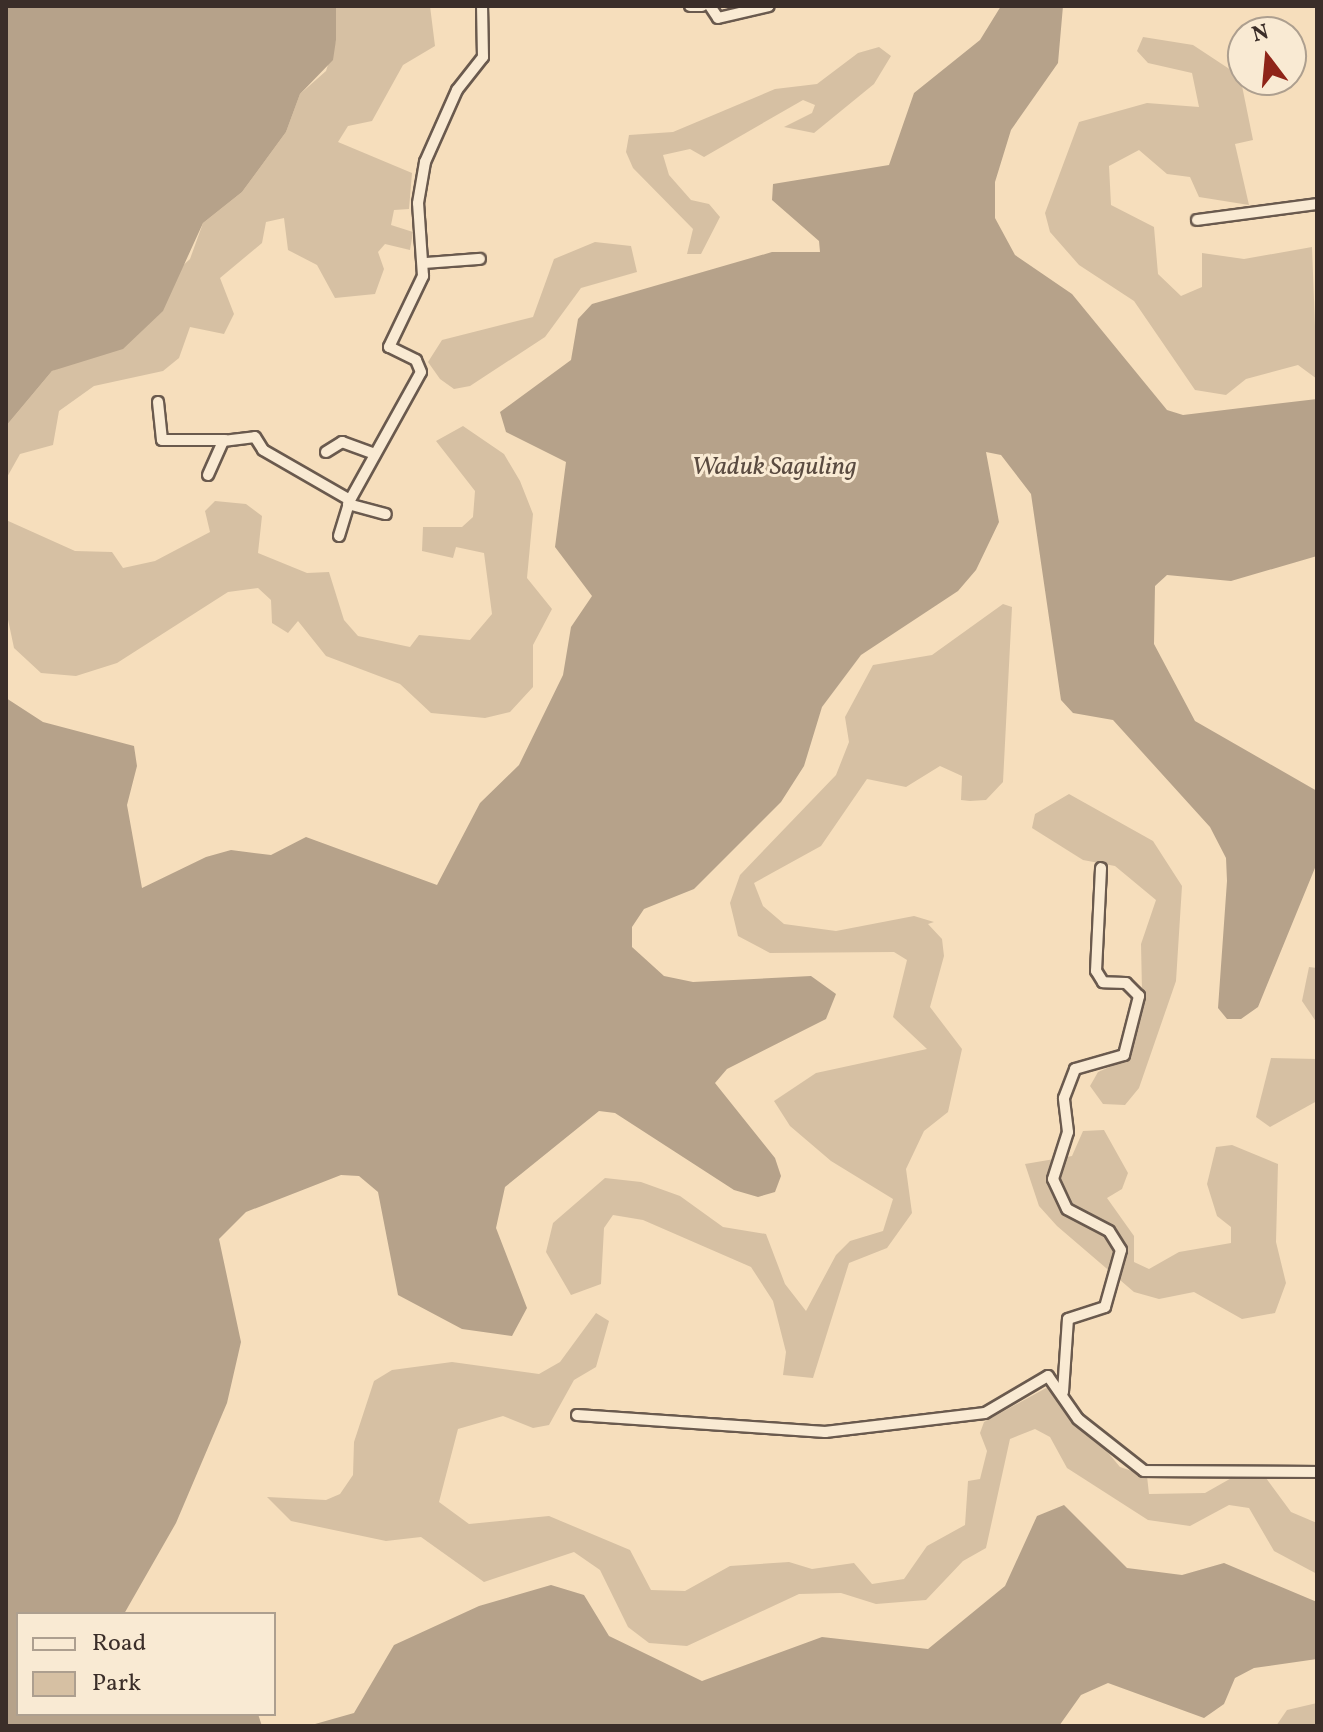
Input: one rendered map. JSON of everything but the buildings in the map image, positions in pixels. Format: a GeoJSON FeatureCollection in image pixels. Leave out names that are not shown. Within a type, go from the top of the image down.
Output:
{"type":"FeatureCollection","features":[{"type":"Feature","properties":{"kind":"street"},"geometry":{"type":"LineString","coordinates":[[339,536],[349,502],[421,372],[418,362],[389,347],[425,263],[418,215],[424,167],[457,90],[483,57],[482,6]]}},
{"type":"Feature","properties":{"kind":"street"},"geometry":{"type":"LineString","coordinates":[[690,6],[702,6]]}},
{"type":"Feature","properties":{"kind":"street"},"geometry":{"type":"LineString","coordinates":[[710,6],[718,18],[769,6]]}},
{"type":"Feature","properties":{"kind":"street"},"geometry":{"type":"LineString","coordinates":[[1197,220],[1317,204]]}},
{"type":"Feature","properties":{"kind":"street"},"geometry":{"type":"LineString","coordinates":[[425,263],[480,259]]}},
{"type":"Feature","properties":{"kind":"street"},"geometry":{"type":"LineString","coordinates":[[158,402],[162,440],[256,438],[263,450],[349,502],[386,514]]}},
{"type":"Feature","properties":{"kind":"street"},"geometry":{"type":"LineString","coordinates":[[208,475],[225,440]]}},
{"type":"Feature","properties":{"kind":"street"},"geometry":{"type":"LineString","coordinates":[[326,452],[342,442],[375,454]]}},
{"type":"Feature","properties":{"kind":"street"},"geometry":{"type":"LineString","coordinates":[[1063,1394],[1068,1319],[1105,1307],[1121,1250],[1109,1231],[1073,1213],[1057,1193],[1054,1175],[1068,1132],[1064,1098],[1078,1067],[1124,1055],[1139,996],[1126,983],[1103,982],[1096,971],[1101,868]]}},
{"type":"Feature","properties":{"kind":"street"},"geometry":{"type":"LineString","coordinates":[[577,1415],[800,1434],[985,1413],[1045,1377],[1116,1456],[1144,1471],[1317,1472]]}},
{"type":"Feature","properties":{"kind":"green space"},"geometry":{"type":"Polygon","coordinates":[[[336,6],[430,6],[435,46],[403,65],[372,121],[348,126],[338,142],[412,173],[409,209],[394,210],[391,225],[413,232],[410,250],[385,244],[378,252],[384,269],[375,294],[335,298],[317,265],[288,250],[284,218],[266,222],[262,243],[220,278],[234,314],[224,334],[190,327],[179,358],[163,371],[94,386],[59,411],[53,445],[20,454],[6,479],[6,426],[52,371],[79,360],[190,259],[203,223],[242,192],[286,132],[300,94],[326,71],[336,40],[336,6]]]}},
{"type":"Feature","properties":{"kind":"green space"},"geometry":{"type":"Polygon","coordinates":[[[1143,37],[1193,45],[1227,67],[1227,96],[1244,96],[1253,140],[1235,144],[1249,205],[1199,197],[1190,177],[1167,174],[1139,150],[1109,166],[1111,205],[1154,227],[1158,274],[1181,296],[1202,287],[1202,253],[1244,259],[1312,247],[1317,379],[1298,365],[1246,379],[1226,395],[1195,390],[1134,301],[1079,265],[1050,232],[1045,213],[1079,122],[1147,103],[1199,107],[1192,73],[1148,63],[1137,51],[1143,37]]]}},
{"type":"Feature","properties":{"kind":"green space"},"geometry":{"type":"Polygon","coordinates":[[[879,47],[891,56],[874,84],[814,133],[784,127],[812,113],[815,105],[803,100],[704,157],[690,149],[663,155],[669,175],[691,200],[709,204],[720,217],[701,254],[687,254],[693,229],[633,168],[626,152],[629,135],[673,132],[775,89],[817,84],[858,53],[879,47]]]}},
{"type":"Feature","properties":{"kind":"green space"},"geometry":{"type":"Polygon","coordinates":[[[595,242],[631,246],[637,272],[581,288],[545,337],[470,386],[454,389],[440,379],[428,362],[442,340],[533,317],[554,259],[595,242]]]}},
{"type":"Feature","properties":{"kind":"green space"},"geometry":{"type":"Polygon","coordinates":[[[463,426],[504,454],[520,481],[533,514],[527,578],[552,609],[533,645],[533,687],[510,712],[485,718],[431,713],[400,684],[326,656],[298,621],[288,633],[272,623],[271,600],[258,588],[228,592],[117,663],[76,676],[41,673],[14,648],[6,610],[6,520],[75,551],[112,552],[123,568],[155,561],[210,532],[205,511],[215,501],[246,504],[262,516],[258,553],[307,573],[329,572],[344,620],[358,636],[410,647],[419,635],[470,640],[492,614],[484,553],[456,547],[453,558],[422,551],[423,527],[462,527],[473,517],[475,491],[436,441],[463,426]]]}},
{"type":"Feature","properties":{"kind":"green space"},"geometry":{"type":"Polygon","coordinates":[[[1003,604],[1012,607],[1003,782],[986,800],[970,801],[961,800],[962,776],[940,766],[906,787],[867,779],[821,846],[754,883],[763,906],[784,924],[836,931],[914,916],[934,922],[928,924],[942,939],[944,956],[930,1007],[962,1049],[948,1112],[924,1131],[906,1169],[912,1213],[887,1248],[849,1263],[813,1378],[783,1375],[786,1352],[773,1301],[751,1267],[643,1220],[613,1215],[604,1228],[601,1284],[571,1295],[546,1252],[553,1223],[605,1178],[641,1182],[680,1196],[723,1227],[766,1234],[785,1284],[806,1311],[836,1255],[850,1241],[883,1231],[893,1199],[831,1161],[790,1126],[774,1101],[816,1073],[927,1049],[893,1017],[907,960],[894,952],[770,953],[738,936],[730,903],[740,875],[836,775],[849,742],[845,717],[873,665],[932,655],[1003,604]]]}},
{"type":"Feature","properties":{"kind":"green space"},"geometry":{"type":"Polygon","coordinates":[[[1069,794],[1153,841],[1182,886],[1176,981],[1139,1088],[1125,1105],[1103,1104],[1090,1086],[1098,1072],[1128,1059],[1142,991],[1141,944],[1156,900],[1115,866],[1083,860],[1032,828],[1035,814],[1069,794]]]}},
{"type":"Feature","properties":{"kind":"green space"},"geometry":{"type":"Polygon","coordinates":[[[1309,967],[1317,968],[1317,1023],[1302,1001],[1309,967]]]}},
{"type":"Feature","properties":{"kind":"green space"},"geometry":{"type":"Polygon","coordinates":[[[1271,1058],[1317,1059],[1317,1101],[1270,1127],[1256,1117],[1271,1058]]]}},
{"type":"Feature","properties":{"kind":"green space"},"geometry":{"type":"Polygon","coordinates":[[[1104,1130],[1128,1173],[1122,1189],[1107,1198],[1134,1236],[1134,1262],[1149,1269],[1179,1252],[1231,1243],[1231,1227],[1217,1216],[1207,1184],[1216,1147],[1232,1145],[1278,1164],[1276,1242],[1286,1283],[1275,1313],[1242,1319],[1194,1292],[1159,1299],[1134,1292],[1057,1226],[1039,1206],[1025,1164],[1072,1156],[1083,1131],[1104,1130]]]}},
{"type":"Feature","properties":{"kind":"green space"},"geometry":{"type":"Polygon","coordinates":[[[596,1313],[609,1321],[596,1367],[574,1380],[549,1425],[533,1428],[503,1416],[458,1429],[439,1502],[469,1524],[549,1516],[630,1550],[651,1590],[685,1591],[730,1566],[789,1562],[812,1569],[854,1563],[872,1584],[904,1579],[927,1546],[965,1525],[968,1481],[980,1479],[987,1451],[980,1433],[984,1422],[1046,1388],[1056,1390],[1120,1467],[1147,1476],[1149,1494],[1205,1493],[1235,1476],[1266,1478],[1291,1512],[1317,1523],[1317,1574],[1274,1551],[1249,1508],[1229,1505],[1190,1526],[1148,1520],[1067,1468],[1050,1437],[1035,1429],[1010,1439],[986,1548],[963,1561],[926,1600],[876,1604],[841,1593],[799,1594],[687,1646],[649,1643],[628,1627],[600,1570],[574,1552],[484,1582],[421,1537],[386,1541],[291,1521],[267,1497],[326,1500],[340,1494],[353,1475],[354,1442],[374,1381],[392,1370],[452,1362],[539,1374],[560,1362],[596,1313]]]}},
{"type":"Feature","properties":{"kind":"green space"},"geometry":{"type":"Polygon","coordinates":[[[1317,1703],[1317,1726],[1276,1726],[1287,1710],[1317,1703]]]}},
{"type":"Feature","properties":{"kind":"water"},"geometry":{"type":"Polygon","coordinates":[[[6,6],[336,6],[336,40],[333,60],[300,94],[286,132],[242,192],[203,223],[163,311],[123,349],[52,371],[6,426],[6,6]]]}},
{"type":"Feature","properties":{"kind":"water","name":"Waduk Saguling"},"geometry":{"type":"Polygon","coordinates":[[[1001,6],[1063,6],[1058,63],[1011,130],[995,182],[995,218],[1015,255],[1072,294],[1167,410],[1183,415],[1317,399],[1317,556],[1231,581],[1167,575],[1155,586],[1154,644],[1195,721],[1317,791],[1317,863],[1258,1007],[1241,1019],[1227,1019],[1218,1008],[1226,858],[1210,827],[1113,720],[1073,713],[1061,700],[1031,494],[1001,455],[986,452],[999,522],[976,570],[958,591],[861,655],[822,707],[804,766],[781,802],[694,889],[644,909],[632,927],[632,947],[664,976],[693,982],[811,976],[836,994],[826,1019],[727,1069],[715,1083],[775,1158],[781,1176],[775,1192],[758,1197],[734,1190],[615,1113],[599,1111],[505,1187],[496,1228],[527,1308],[512,1336],[462,1329],[398,1295],[378,1192],[359,1176],[341,1175],[246,1212],[219,1239],[241,1342],[227,1403],[176,1523],[125,1612],[16,1612],[16,1716],[259,1716],[262,1726],[6,1726],[6,698],[43,722],[134,746],[137,766],[127,805],[142,888],[206,857],[231,850],[271,855],[306,837],[437,885],[480,803],[519,765],[563,675],[571,627],[592,596],[555,547],[566,462],[506,432],[500,412],[571,360],[578,319],[592,304],[772,252],[820,252],[819,241],[772,200],[773,184],[889,165],[914,93],[980,40],[1001,6]]]}},
{"type":"Feature","properties":{"kind":"water"},"geometry":{"type":"Polygon","coordinates":[[[1064,1505],[1127,1568],[1182,1575],[1224,1563],[1317,1602],[1317,1659],[1254,1668],[1235,1678],[1224,1704],[1204,1718],[1108,1683],[1081,1695],[1059,1726],[308,1726],[354,1713],[394,1645],[479,1606],[551,1585],[584,1595],[609,1636],[702,1681],[822,1637],[928,1649],[1005,1586],[1037,1516],[1064,1505]]]}}]}
